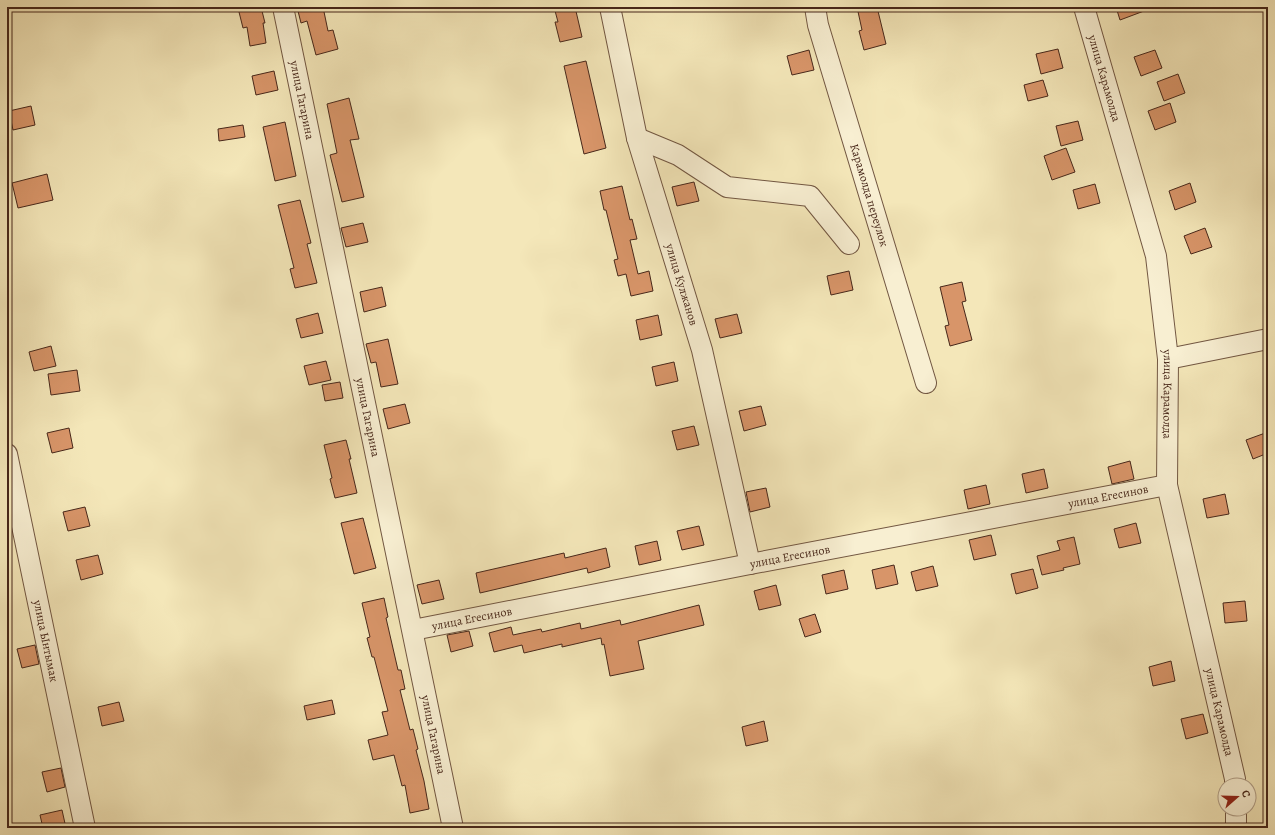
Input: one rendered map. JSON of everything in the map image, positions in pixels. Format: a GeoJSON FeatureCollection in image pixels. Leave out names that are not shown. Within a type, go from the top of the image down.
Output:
{"type":"FeatureCollection","features":[{"type":"Feature","properties":{"kind":"street","name":"улица Гагарина"},"geometry":{"type":"LineString","coordinates":[[283,7],[454,828]]}},
{"type":"Feature","properties":{"kind":"street","name":"улица Кулжанов"},"geometry":{"type":"LineString","coordinates":[[610,7],[637,138],[702,350],[750,564]]}},
{"type":"Feature","properties":{"kind":"street","name":"Карамолда переулок"},"geometry":{"type":"LineString","coordinates":[[815,7],[818,25],[926,383]]}},
{"type":"Feature","properties":{"kind":"street","name":"улица Карамолда"},"geometry":{"type":"LineString","coordinates":[[1084,7],[1156,256],[1168,359],[1167,485],[1235,777]]}},
{"type":"Feature","properties":{"kind":"street"},"geometry":{"type":"LineString","coordinates":[[637,138],[678,155],[727,187],[810,196],[849,244]]}},
{"type":"Feature","properties":{"kind":"street"},"geometry":{"type":"LineString","coordinates":[[1168,359],[1268,339]]}},
{"type":"Feature","properties":{"kind":"street","name":"улица Ынтымак"},"geometry":{"type":"LineString","coordinates":[[7,454],[85,828]]}},
{"type":"Feature","properties":{"kind":"street","name":"улица Егесинов"},"geometry":{"type":"LineString","coordinates":[[413,630],[1167,485]]}},
{"type":"Feature","properties":{"kind":"street"},"geometry":{"type":"LineString","coordinates":[[1236,817],[1236,828]]}},
{"type":"Feature","properties":{"kind":"building"},"geometry":{"type":"Polygon","coordinates":[[[261,7],[265,23],[263,23],[266,43],[250,46],[247,27],[243,28],[238,8],[261,7]]]}},
{"type":"Feature","properties":{"kind":"building"},"geometry":{"type":"Polygon","coordinates":[[[297,7],[323,7],[328,31],[333,30],[338,49],[316,55],[307,21],[301,23],[297,7]]]}},
{"type":"Feature","properties":{"kind":"building"},"geometry":{"type":"Polygon","coordinates":[[[554,7],[575,7],[582,37],[560,42],[555,22],[558,22],[554,7]]]}},
{"type":"Feature","properties":{"kind":"building"},"geometry":{"type":"Polygon","coordinates":[[[857,7],[877,7],[886,44],[864,50],[859,31],[862,30],[857,7]]]}},
{"type":"Feature","properties":{"kind":"building"},"geometry":{"type":"Polygon","coordinates":[[[1116,7],[1152,7],[1152,8],[1120,20],[1116,7]]]}},
{"type":"Feature","properties":{"kind":"building"},"geometry":{"type":"Polygon","coordinates":[[[1058,49],[1063,68],[1041,74],[1036,54],[1058,49]]]}},
{"type":"Feature","properties":{"kind":"building"},"geometry":{"type":"Polygon","coordinates":[[[809,50],[814,70],[792,75],[787,56],[809,50]]]}},
{"type":"Feature","properties":{"kind":"building"},"geometry":{"type":"Polygon","coordinates":[[[1155,50],[1162,68],[1141,76],[1134,57],[1155,50]]]}},
{"type":"Feature","properties":{"kind":"building"},"geometry":{"type":"Polygon","coordinates":[[[586,61],[606,148],[584,154],[564,66],[586,61]]]}},
{"type":"Feature","properties":{"kind":"building"},"geometry":{"type":"Polygon","coordinates":[[[274,71],[278,90],[256,95],[252,76],[274,71]]]}},
{"type":"Feature","properties":{"kind":"building"},"geometry":{"type":"Polygon","coordinates":[[[1178,74],[1185,93],[1164,101],[1157,82],[1178,74]]]}},
{"type":"Feature","properties":{"kind":"building"},"geometry":{"type":"Polygon","coordinates":[[[1043,80],[1048,96],[1028,101],[1024,85],[1043,80]]]}},
{"type":"Feature","properties":{"kind":"building"},"geometry":{"type":"Polygon","coordinates":[[[349,98],[359,139],[350,140],[364,197],[342,202],[330,155],[337,153],[327,104],[349,98]]]}},
{"type":"Feature","properties":{"kind":"building"},"geometry":{"type":"Polygon","coordinates":[[[1170,103],[1176,122],[1155,130],[1148,111],[1170,103]]]}},
{"type":"Feature","properties":{"kind":"building"},"geometry":{"type":"Polygon","coordinates":[[[31,106],[35,125],[13,130],[9,111],[31,106]]]}},
{"type":"Feature","properties":{"kind":"building"},"geometry":{"type":"Polygon","coordinates":[[[1078,121],[1083,140],[1061,146],[1056,126],[1078,121]]]}},
{"type":"Feature","properties":{"kind":"building"},"geometry":{"type":"Polygon","coordinates":[[[285,122],[296,176],[275,181],[263,127],[285,122]]]}},
{"type":"Feature","properties":{"kind":"building"},"geometry":{"type":"Polygon","coordinates":[[[243,125],[245,137],[219,141],[218,129],[243,125]]]}},
{"type":"Feature","properties":{"kind":"building"},"geometry":{"type":"Polygon","coordinates":[[[1066,148],[1075,172],[1052,180],[1044,156],[1066,148]]]}},
{"type":"Feature","properties":{"kind":"building"},"geometry":{"type":"Polygon","coordinates":[[[47,174],[53,200],[18,208],[12,183],[47,174]]]}},
{"type":"Feature","properties":{"kind":"building"},"geometry":{"type":"Polygon","coordinates":[[[694,182],[699,201],[677,206],[672,187],[694,182]]]}},
{"type":"Feature","properties":{"kind":"building"},"geometry":{"type":"Polygon","coordinates":[[[1190,183],[1196,202],[1175,210],[1169,191],[1190,183]]]}},
{"type":"Feature","properties":{"kind":"building"},"geometry":{"type":"Polygon","coordinates":[[[1095,184],[1100,203],[1078,209],[1073,190],[1095,184]]]}},
{"type":"Feature","properties":{"kind":"building"},"geometry":{"type":"Polygon","coordinates":[[[622,186],[630,220],[632,219],[637,239],[630,240],[638,274],[649,271],[653,291],[631,296],[626,274],[618,276],[614,260],[618,259],[600,191],[622,186]]]}},
{"type":"Feature","properties":{"kind":"building"},"geometry":{"type":"Polygon","coordinates":[[[300,200],[311,243],[307,244],[317,283],[295,288],[290,269],[294,268],[278,205],[300,200]]]}},
{"type":"Feature","properties":{"kind":"building"},"geometry":{"type":"Polygon","coordinates":[[[363,223],[368,242],[346,247],[341,228],[363,223]]]}},
{"type":"Feature","properties":{"kind":"building"},"geometry":{"type":"Polygon","coordinates":[[[1205,228],[1212,247],[1191,254],[1184,236],[1205,228]]]}},
{"type":"Feature","properties":{"kind":"building"},"geometry":{"type":"Polygon","coordinates":[[[849,271],[853,290],[831,295],[827,276],[849,271]]]}},
{"type":"Feature","properties":{"kind":"building"},"geometry":{"type":"Polygon","coordinates":[[[962,282],[966,301],[962,302],[972,340],[950,346],[945,326],[949,325],[940,287],[962,282]]]}},
{"type":"Feature","properties":{"kind":"building"},"geometry":{"type":"Polygon","coordinates":[[[382,287],[386,306],[364,312],[360,292],[382,287]]]}},
{"type":"Feature","properties":{"kind":"building"},"geometry":{"type":"Polygon","coordinates":[[[318,313],[323,333],[301,338],[296,319],[318,313]]]}},
{"type":"Feature","properties":{"kind":"building"},"geometry":{"type":"Polygon","coordinates":[[[737,314],[742,333],[720,338],[715,319],[737,314]]]}},
{"type":"Feature","properties":{"kind":"building"},"geometry":{"type":"Polygon","coordinates":[[[658,315],[662,335],[640,340],[636,320],[658,315]]]}},
{"type":"Feature","properties":{"kind":"building"},"geometry":{"type":"Polygon","coordinates":[[[388,339],[398,384],[381,387],[376,362],[371,363],[366,344],[388,339]]]}},
{"type":"Feature","properties":{"kind":"building"},"geometry":{"type":"Polygon","coordinates":[[[51,346],[56,366],[34,371],[29,352],[51,346]]]}},
{"type":"Feature","properties":{"kind":"building"},"geometry":{"type":"Polygon","coordinates":[[[326,361],[331,380],[309,385],[304,366],[326,361]]]}},
{"type":"Feature","properties":{"kind":"building"},"geometry":{"type":"Polygon","coordinates":[[[674,362],[678,381],[656,386],[652,367],[674,362]]]}},
{"type":"Feature","properties":{"kind":"building"},"geometry":{"type":"Polygon","coordinates":[[[77,370],[80,391],[51,395],[48,374],[77,370]]]}},
{"type":"Feature","properties":{"kind":"building"},"geometry":{"type":"Polygon","coordinates":[[[340,382],[343,398],[325,401],[322,385],[340,382]]]}},
{"type":"Feature","properties":{"kind":"building"},"geometry":{"type":"Polygon","coordinates":[[[405,404],[410,423],[388,429],[383,409],[405,404]]]}},
{"type":"Feature","properties":{"kind":"building"},"geometry":{"type":"Polygon","coordinates":[[[761,406],[766,425],[744,431],[739,411],[761,406]]]}},
{"type":"Feature","properties":{"kind":"building"},"geometry":{"type":"Polygon","coordinates":[[[694,426],[699,445],[677,450],[672,431],[694,426]]]}},
{"type":"Feature","properties":{"kind":"building"},"geometry":{"type":"Polygon","coordinates":[[[69,428],[73,448],[52,453],[47,433],[69,428]]]}},
{"type":"Feature","properties":{"kind":"building"},"geometry":{"type":"Polygon","coordinates":[[[1268,432],[1268,453],[1253,459],[1246,440],[1268,432]]]}},
{"type":"Feature","properties":{"kind":"building"},"geometry":{"type":"Polygon","coordinates":[[[346,440],[357,493],[335,498],[324,445],[346,440]]]}},
{"type":"Feature","properties":{"kind":"building"},"geometry":{"type":"Polygon","coordinates":[[[1130,461],[1134,479],[1112,484],[1108,467],[1130,461]]]}},
{"type":"Feature","properties":{"kind":"building"},"geometry":{"type":"Polygon","coordinates":[[[1044,469],[1048,488],[1026,493],[1022,474],[1044,469]]]}},
{"type":"Feature","properties":{"kind":"building"},"geometry":{"type":"Polygon","coordinates":[[[986,485],[990,504],[968,509],[964,490],[986,485]]]}},
{"type":"Feature","properties":{"kind":"building"},"geometry":{"type":"Polygon","coordinates":[[[766,488],[770,507],[750,512],[746,492],[766,488]]]}},
{"type":"Feature","properties":{"kind":"building"},"geometry":{"type":"Polygon","coordinates":[[[1225,494],[1229,514],[1207,518],[1203,499],[1225,494]]]}},
{"type":"Feature","properties":{"kind":"building"},"geometry":{"type":"Polygon","coordinates":[[[85,507],[90,526],[68,531],[63,512],[85,507]]]}},
{"type":"Feature","properties":{"kind":"building"},"geometry":{"type":"Polygon","coordinates":[[[363,518],[376,568],[354,574],[341,523],[363,518]]]}},
{"type":"Feature","properties":{"kind":"building"},"geometry":{"type":"Polygon","coordinates":[[[1136,523],[1141,543],[1119,548],[1114,529],[1136,523]]]}},
{"type":"Feature","properties":{"kind":"building"},"geometry":{"type":"Polygon","coordinates":[[[699,526],[704,545],[682,550],[677,531],[699,526]]]}},
{"type":"Feature","properties":{"kind":"building"},"geometry":{"type":"Polygon","coordinates":[[[991,535],[996,555],[974,560],[969,540],[991,535]]]}},
{"type":"Feature","properties":{"kind":"building"},"geometry":{"type":"Polygon","coordinates":[[[1074,537],[1080,564],[1063,568],[1064,570],[1042,575],[1037,556],[1060,550],[1057,541],[1074,537]]]}},
{"type":"Feature","properties":{"kind":"building"},"geometry":{"type":"Polygon","coordinates":[[[657,541],[661,560],[639,565],[635,546],[657,541]]]}},
{"type":"Feature","properties":{"kind":"building"},"geometry":{"type":"Polygon","coordinates":[[[606,548],[610,567],[588,573],[587,568],[480,593],[476,573],[564,553],[565,558],[606,548]]]}},
{"type":"Feature","properties":{"kind":"building"},"geometry":{"type":"Polygon","coordinates":[[[98,555],[103,574],[81,580],[76,560],[98,555]]]}},
{"type":"Feature","properties":{"kind":"building"},"geometry":{"type":"Polygon","coordinates":[[[894,565],[898,584],[876,589],[872,570],[894,565]]]}},
{"type":"Feature","properties":{"kind":"building"},"geometry":{"type":"Polygon","coordinates":[[[933,566],[938,586],[916,591],[911,572],[933,566]]]}},
{"type":"Feature","properties":{"kind":"building"},"geometry":{"type":"Polygon","coordinates":[[[1033,569],[1038,588],[1016,594],[1011,574],[1033,569]]]}},
{"type":"Feature","properties":{"kind":"building"},"geometry":{"type":"Polygon","coordinates":[[[844,570],[848,589],[826,594],[822,575],[844,570]]]}},
{"type":"Feature","properties":{"kind":"building"},"geometry":{"type":"Polygon","coordinates":[[[439,580],[444,599],[422,604],[417,585],[439,580]]]}},
{"type":"Feature","properties":{"kind":"building"},"geometry":{"type":"Polygon","coordinates":[[[776,585],[781,605],[759,610],[754,591],[776,585]]]}},
{"type":"Feature","properties":{"kind":"building"},"geometry":{"type":"Polygon","coordinates":[[[384,598],[388,617],[386,618],[398,670],[401,670],[405,689],[400,690],[410,730],[413,729],[418,749],[416,750],[429,809],[410,813],[405,785],[402,786],[394,755],[373,760],[368,740],[388,735],[382,712],[388,711],[374,657],[372,657],[367,638],[370,637],[362,603],[384,598]]]}},
{"type":"Feature","properties":{"kind":"building"},"geometry":{"type":"Polygon","coordinates":[[[1245,601],[1247,621],[1225,623],[1223,603],[1245,601]]]}},
{"type":"Feature","properties":{"kind":"building"},"geometry":{"type":"Polygon","coordinates":[[[699,605],[704,625],[638,641],[644,669],[610,676],[604,644],[602,645],[601,638],[562,647],[562,644],[524,653],[522,645],[494,652],[489,633],[511,627],[513,635],[541,629],[542,632],[580,623],[581,629],[620,620],[621,625],[699,605]]]}},
{"type":"Feature","properties":{"kind":"building"},"geometry":{"type":"Polygon","coordinates":[[[815,614],[821,632],[805,637],[799,619],[815,614]]]}},
{"type":"Feature","properties":{"kind":"building"},"geometry":{"type":"Polygon","coordinates":[[[469,631],[473,646],[451,652],[447,635],[469,631]]]}},
{"type":"Feature","properties":{"kind":"building"},"geometry":{"type":"Polygon","coordinates":[[[35,645],[39,664],[22,668],[17,649],[35,645]]]}},
{"type":"Feature","properties":{"kind":"building"},"geometry":{"type":"Polygon","coordinates":[[[1171,661],[1175,681],[1153,686],[1149,667],[1171,661]]]}},
{"type":"Feature","properties":{"kind":"building"},"geometry":{"type":"Polygon","coordinates":[[[332,700],[335,714],[307,720],[304,706],[332,700]]]}},
{"type":"Feature","properties":{"kind":"building"},"geometry":{"type":"Polygon","coordinates":[[[119,702],[124,721],[102,726],[98,707],[119,702]]]}},
{"type":"Feature","properties":{"kind":"building"},"geometry":{"type":"Polygon","coordinates":[[[1203,714],[1208,733],[1186,739],[1181,719],[1203,714]]]}},
{"type":"Feature","properties":{"kind":"building"},"geometry":{"type":"Polygon","coordinates":[[[764,721],[768,741],[746,746],[742,727],[764,721]]]}},
{"type":"Feature","properties":{"kind":"building"},"geometry":{"type":"Polygon","coordinates":[[[61,768],[65,787],[47,792],[42,772],[61,768]]]}},
{"type":"Feature","properties":{"kind":"building"},"geometry":{"type":"Polygon","coordinates":[[[62,810],[66,828],[43,828],[40,815],[62,810]]]}}]}
